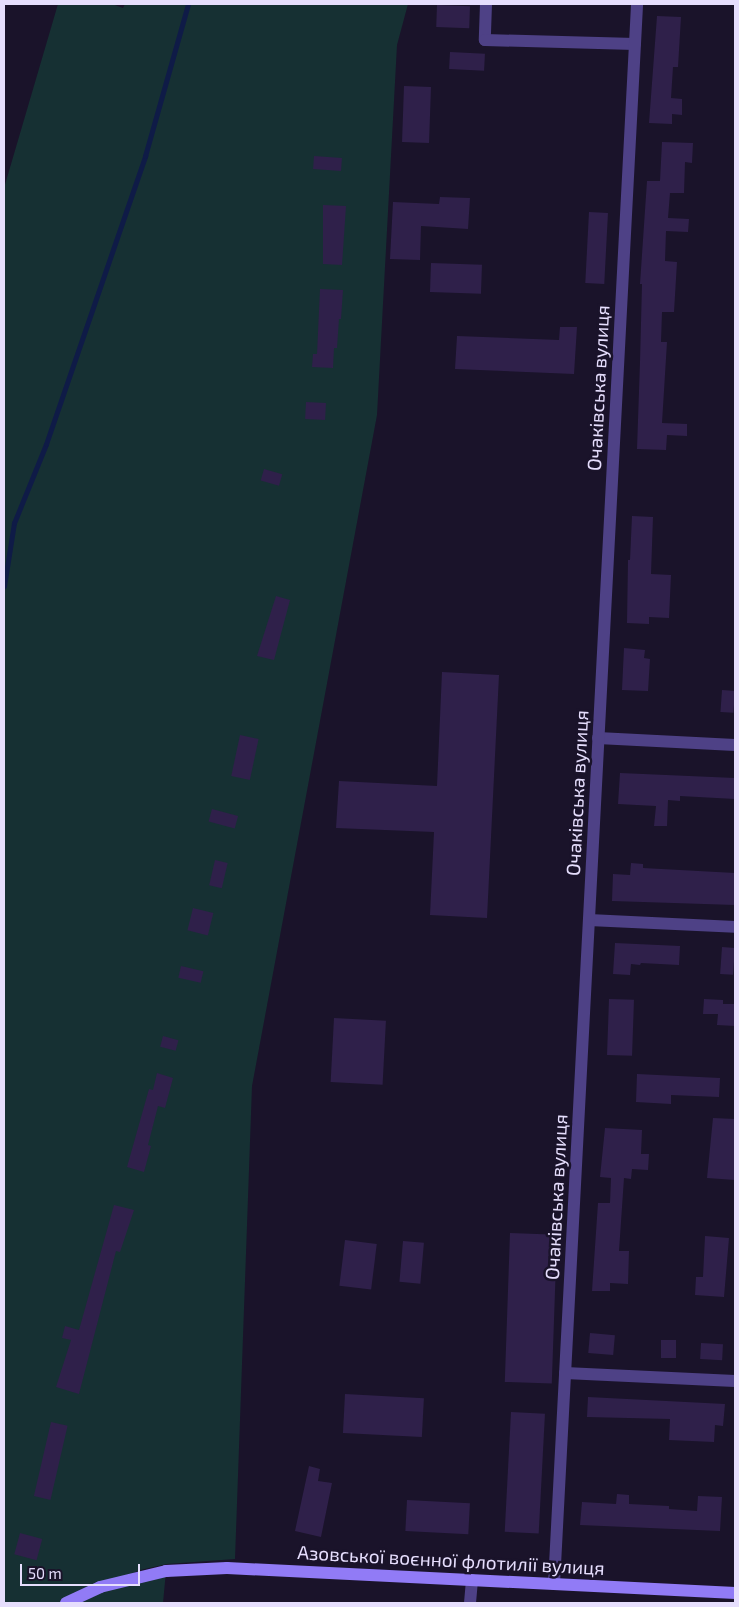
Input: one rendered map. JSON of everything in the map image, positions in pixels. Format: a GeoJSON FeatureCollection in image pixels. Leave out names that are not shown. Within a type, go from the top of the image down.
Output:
{"type":"FeatureCollection","features":[{"type":"Feature","properties":{"kind":"street"},"geometry":{"type":"LineString","coordinates":[[486,4],[485,40],[635,44]]}},
{"type":"Feature","properties":{"kind":"street","name":"Очаківська вулиця"},"geometry":{"type":"LineString","coordinates":[[554,1584],[637,4]]}},
{"type":"Feature","properties":{"kind":"street"},"geometry":{"type":"LineString","coordinates":[[598,738],[735,745]]}},
{"type":"Feature","properties":{"kind":"street"},"geometry":{"type":"LineString","coordinates":[[589,920],[735,927]]}},
{"type":"Feature","properties":{"kind":"street"},"geometry":{"type":"LineString","coordinates":[[565,1373],[735,1381]]}},
{"type":"Feature","properties":{"kind":"street","name":"Азовської воєнної флотилії вулиця"},"geometry":{"type":"LineString","coordinates":[[66,1603],[100,1587],[166,1571],[227,1568],[472,1585],[554,1584],[735,1593]]}},
{"type":"Feature","properties":{"kind":"street"},"geometry":{"type":"LineString","coordinates":[[470,1603],[472,1585]]}},
{"type":"Feature","properties":{"kind":"green space"},"geometry":{"type":"Polygon","coordinates":[[[58,4],[112,4],[123,8],[125,4],[408,4],[397,45],[377,415],[252,1086],[235,1559],[167,1564],[140,1570],[104,1586],[166,1571],[163,1603],[4,1603],[4,188],[58,4]]]}},
{"type":"Feature","properties":{"kind":"building"},"geometry":{"type":"Polygon","coordinates":[[[437,5],[470,6],[469,28],[436,27],[437,5]]]}},
{"type":"Feature","properties":{"kind":"building"},"geometry":{"type":"Polygon","coordinates":[[[657,16],[681,17],[678,67],[673,67],[671,98],[682,99],[682,115],[672,114],[672,124],[649,123],[657,16]]]}},
{"type":"Feature","properties":{"kind":"building"},"geometry":{"type":"Polygon","coordinates":[[[450,52],[485,54],[484,71],[449,69],[450,52]]]}},
{"type":"Feature","properties":{"kind":"building"},"geometry":{"type":"Polygon","coordinates":[[[404,86],[431,87],[429,143],[402,142],[404,86]]]}},
{"type":"Feature","properties":{"kind":"building"},"geometry":{"type":"Polygon","coordinates":[[[662,142],[693,143],[692,163],[685,162],[684,193],[670,193],[668,218],[689,219],[688,232],[666,231],[665,261],[677,262],[674,312],[662,312],[661,342],[667,342],[662,423],[687,424],[687,436],[667,435],[666,450],[637,449],[642,284],[640,284],[647,181],[660,181],[662,142]]]}},
{"type":"Feature","properties":{"kind":"building"},"geometry":{"type":"Polygon","coordinates":[[[314,156],[342,158],[341,171],[313,169],[314,156]]]}},
{"type":"Feature","properties":{"kind":"building"},"geometry":{"type":"Polygon","coordinates":[[[440,197],[470,198],[468,229],[421,226],[420,260],[390,259],[393,202],[439,204],[440,197]]]}},
{"type":"Feature","properties":{"kind":"building"},"geometry":{"type":"Polygon","coordinates":[[[323,205],[346,206],[342,265],[323,264],[323,205]]]}},
{"type":"Feature","properties":{"kind":"building"},"geometry":{"type":"Polygon","coordinates":[[[589,212],[608,213],[604,284],[585,283],[589,212]]]}},
{"type":"Feature","properties":{"kind":"building"},"geometry":{"type":"Polygon","coordinates":[[[431,263],[482,265],[481,294],[430,292],[431,263]]]}},
{"type":"Feature","properties":{"kind":"building"},"geometry":{"type":"Polygon","coordinates":[[[320,289],[343,290],[341,319],[339,319],[337,348],[334,348],[333,368],[312,367],[313,354],[317,354],[320,289]]]}},
{"type":"Feature","properties":{"kind":"building"},"geometry":{"type":"Polygon","coordinates":[[[560,327],[577,327],[574,374],[455,369],[457,336],[559,340],[560,327]]]}},
{"type":"Feature","properties":{"kind":"building"},"geometry":{"type":"Polygon","coordinates":[[[306,402],[326,403],[325,420],[305,419],[306,402]]]}},
{"type":"Feature","properties":{"kind":"building"},"geometry":{"type":"Polygon","coordinates":[[[264,469],[282,474],[279,486],[261,481],[264,469]]]}},
{"type":"Feature","properties":{"kind":"building"},"geometry":{"type":"Polygon","coordinates":[[[632,516],[653,517],[651,574],[671,575],[669,618],[649,617],[649,624],[627,623],[628,560],[630,560],[632,516]]]}},
{"type":"Feature","properties":{"kind":"building"},"geometry":{"type":"Polygon","coordinates":[[[276,596],[290,600],[274,660],[257,656],[276,596]]]}},
{"type":"Feature","properties":{"kind":"building"},"geometry":{"type":"Polygon","coordinates":[[[624,648],[645,650],[644,658],[650,659],[648,691],[622,690],[624,648]]]}},
{"type":"Feature","properties":{"kind":"building"},"geometry":{"type":"Polygon","coordinates":[[[442,672],[499,675],[487,918],[430,915],[434,832],[336,828],[339,781],[437,786],[442,672]]]}},
{"type":"Feature","properties":{"kind":"building"},"geometry":{"type":"Polygon","coordinates":[[[722,690],[735,691],[733,713],[720,712],[722,690]]]}},
{"type":"Feature","properties":{"kind":"building"},"geometry":{"type":"Polygon","coordinates":[[[240,735],[259,739],[250,780],[231,776],[240,735]]]}},
{"type":"Feature","properties":{"kind":"building"},"geometry":{"type":"Polygon","coordinates":[[[620,773],[735,778],[735,799],[680,796],[680,801],[668,800],[667,826],[654,826],[656,806],[618,804],[620,773]]]}},
{"type":"Feature","properties":{"kind":"building"},"geometry":{"type":"Polygon","coordinates":[[[212,809],[238,816],[235,829],[209,822],[212,809]]]}},
{"type":"Feature","properties":{"kind":"building"},"geometry":{"type":"Polygon","coordinates":[[[215,860],[228,863],[222,888],[209,885],[215,860]]]}},
{"type":"Feature","properties":{"kind":"building"},"geometry":{"type":"Polygon","coordinates":[[[631,863],[643,864],[643,868],[735,873],[735,905],[612,901],[613,874],[630,875],[631,863]]]}},
{"type":"Feature","properties":{"kind":"building"},"geometry":{"type":"Polygon","coordinates":[[[193,908],[213,913],[208,935],[187,930],[193,908]]]}},
{"type":"Feature","properties":{"kind":"building"},"geometry":{"type":"Polygon","coordinates":[[[615,943],[680,946],[679,965],[631,964],[630,975],[613,974],[615,943]]]}},
{"type":"Feature","properties":{"kind":"building"},"geometry":{"type":"Polygon","coordinates":[[[722,947],[735,948],[733,975],[720,974],[722,947]]]}},
{"type":"Feature","properties":{"kind":"building"},"geometry":{"type":"Polygon","coordinates":[[[181,966],[203,971],[201,983],[178,978],[181,966]]]}},
{"type":"Feature","properties":{"kind":"building"},"geometry":{"type":"Polygon","coordinates":[[[609,999],[634,1000],[632,1056],[607,1055],[609,999]]]}},
{"type":"Feature","properties":{"kind":"building"},"geometry":{"type":"Polygon","coordinates":[[[704,999],[723,1000],[723,1004],[735,1004],[735,1026],[717,1025],[718,1014],[703,1014],[704,999]]]}},
{"type":"Feature","properties":{"kind":"building"},"geometry":{"type":"Polygon","coordinates":[[[334,1018],[386,1021],[383,1085],[331,1082],[334,1018]]]}},
{"type":"Feature","properties":{"kind":"building"},"geometry":{"type":"Polygon","coordinates":[[[163,1036],[178,1040],[176,1051],[160,1047],[163,1036]]]}},
{"type":"Feature","properties":{"kind":"building"},"geometry":{"type":"Polygon","coordinates":[[[157,1073],[173,1078],[165,1108],[158,1106],[148,1145],[151,1146],[144,1172],[127,1167],[149,1089],[153,1090],[157,1073]]]}},
{"type":"Feature","properties":{"kind":"building"},"geometry":{"type":"Polygon","coordinates":[[[637,1074],[720,1078],[719,1097],[671,1095],[671,1104],[636,1102],[637,1074]]]}},
{"type":"Feature","properties":{"kind":"building"},"geometry":{"type":"Polygon","coordinates":[[[713,1118],[735,1119],[735,1180],[707,1178],[713,1118]]]}},
{"type":"Feature","properties":{"kind":"building"},"geometry":{"type":"Polygon","coordinates":[[[605,1128],[642,1130],[641,1154],[649,1154],[648,1170],[632,1169],[631,1179],[624,1178],[619,1251],[629,1251],[628,1284],[610,1283],[610,1291],[592,1291],[598,1203],[610,1203],[611,1178],[600,1177],[605,1128]]]}},
{"type":"Feature","properties":{"kind":"building"},"geometry":{"type":"Polygon","coordinates":[[[114,1205],[134,1210],[120,1252],[116,1251],[79,1394],[56,1387],[71,1340],[62,1338],[65,1326],[79,1330],[114,1205]]]}},
{"type":"Feature","properties":{"kind":"building"},"geometry":{"type":"Polygon","coordinates":[[[510,1233],[557,1235],[552,1384],[505,1382],[510,1233]]]}},
{"type":"Feature","properties":{"kind":"building"},"geometry":{"type":"Polygon","coordinates":[[[705,1236],[729,1238],[724,1297],[695,1295],[696,1277],[703,1277],[705,1236]]]}},
{"type":"Feature","properties":{"kind":"building"},"geometry":{"type":"Polygon","coordinates":[[[345,1240],[377,1244],[371,1290],[339,1286],[345,1240]]]}},
{"type":"Feature","properties":{"kind":"building"},"geometry":{"type":"Polygon","coordinates":[[[403,1241],[424,1243],[420,1284],[399,1282],[403,1241]]]}},
{"type":"Feature","properties":{"kind":"building"},"geometry":{"type":"Polygon","coordinates":[[[590,1333],[615,1335],[613,1355],[588,1353],[590,1333]]]}},
{"type":"Feature","properties":{"kind":"building"},"geometry":{"type":"Polygon","coordinates":[[[661,1340],[676,1340],[676,1358],[661,1358],[661,1340]]]}},
{"type":"Feature","properties":{"kind":"building"},"geometry":{"type":"Polygon","coordinates":[[[701,1343],[723,1344],[722,1360],[700,1359],[701,1343]]]}},
{"type":"Feature","properties":{"kind":"building"},"geometry":{"type":"Polygon","coordinates":[[[345,1394],[424,1398],[422,1437],[343,1433],[345,1394]]]}},
{"type":"Feature","properties":{"kind":"building"},"geometry":{"type":"Polygon","coordinates":[[[588,1397],[725,1404],[723,1426],[715,1425],[714,1442],[669,1440],[670,1419],[587,1417],[588,1397]]]}},
{"type":"Feature","properties":{"kind":"building"},"geometry":{"type":"Polygon","coordinates":[[[511,1412],[545,1414],[539,1534],[505,1532],[511,1412]]]}},
{"type":"Feature","properties":{"kind":"building"},"geometry":{"type":"Polygon","coordinates":[[[51,1422],[68,1426],[50,1500],[34,1496],[51,1422]]]}},
{"type":"Feature","properties":{"kind":"building"},"geometry":{"type":"Polygon","coordinates":[[[309,1466],[320,1469],[318,1481],[332,1483],[321,1537],[295,1531],[309,1466]]]}},
{"type":"Feature","properties":{"kind":"building"},"geometry":{"type":"Polygon","coordinates":[[[617,1494],[629,1495],[629,1504],[669,1506],[669,1509],[697,1511],[698,1496],[722,1497],[720,1531],[580,1525],[582,1502],[616,1504],[617,1494]]]}},
{"type":"Feature","properties":{"kind":"building"},"geometry":{"type":"Polygon","coordinates":[[[407,1500],[470,1503],[468,1534],[405,1531],[407,1500]]]}},
{"type":"Feature","properties":{"kind":"building"},"geometry":{"type":"Polygon","coordinates":[[[20,1533],[42,1539],[37,1560],[14,1554],[20,1533]]]}},
{"type":"Feature","properties":{"kind":"waterway"},"geometry":{"type":"LineString","coordinates":[[4,586],[14,523],[46,444],[145,156],[188,4]]}}]}
